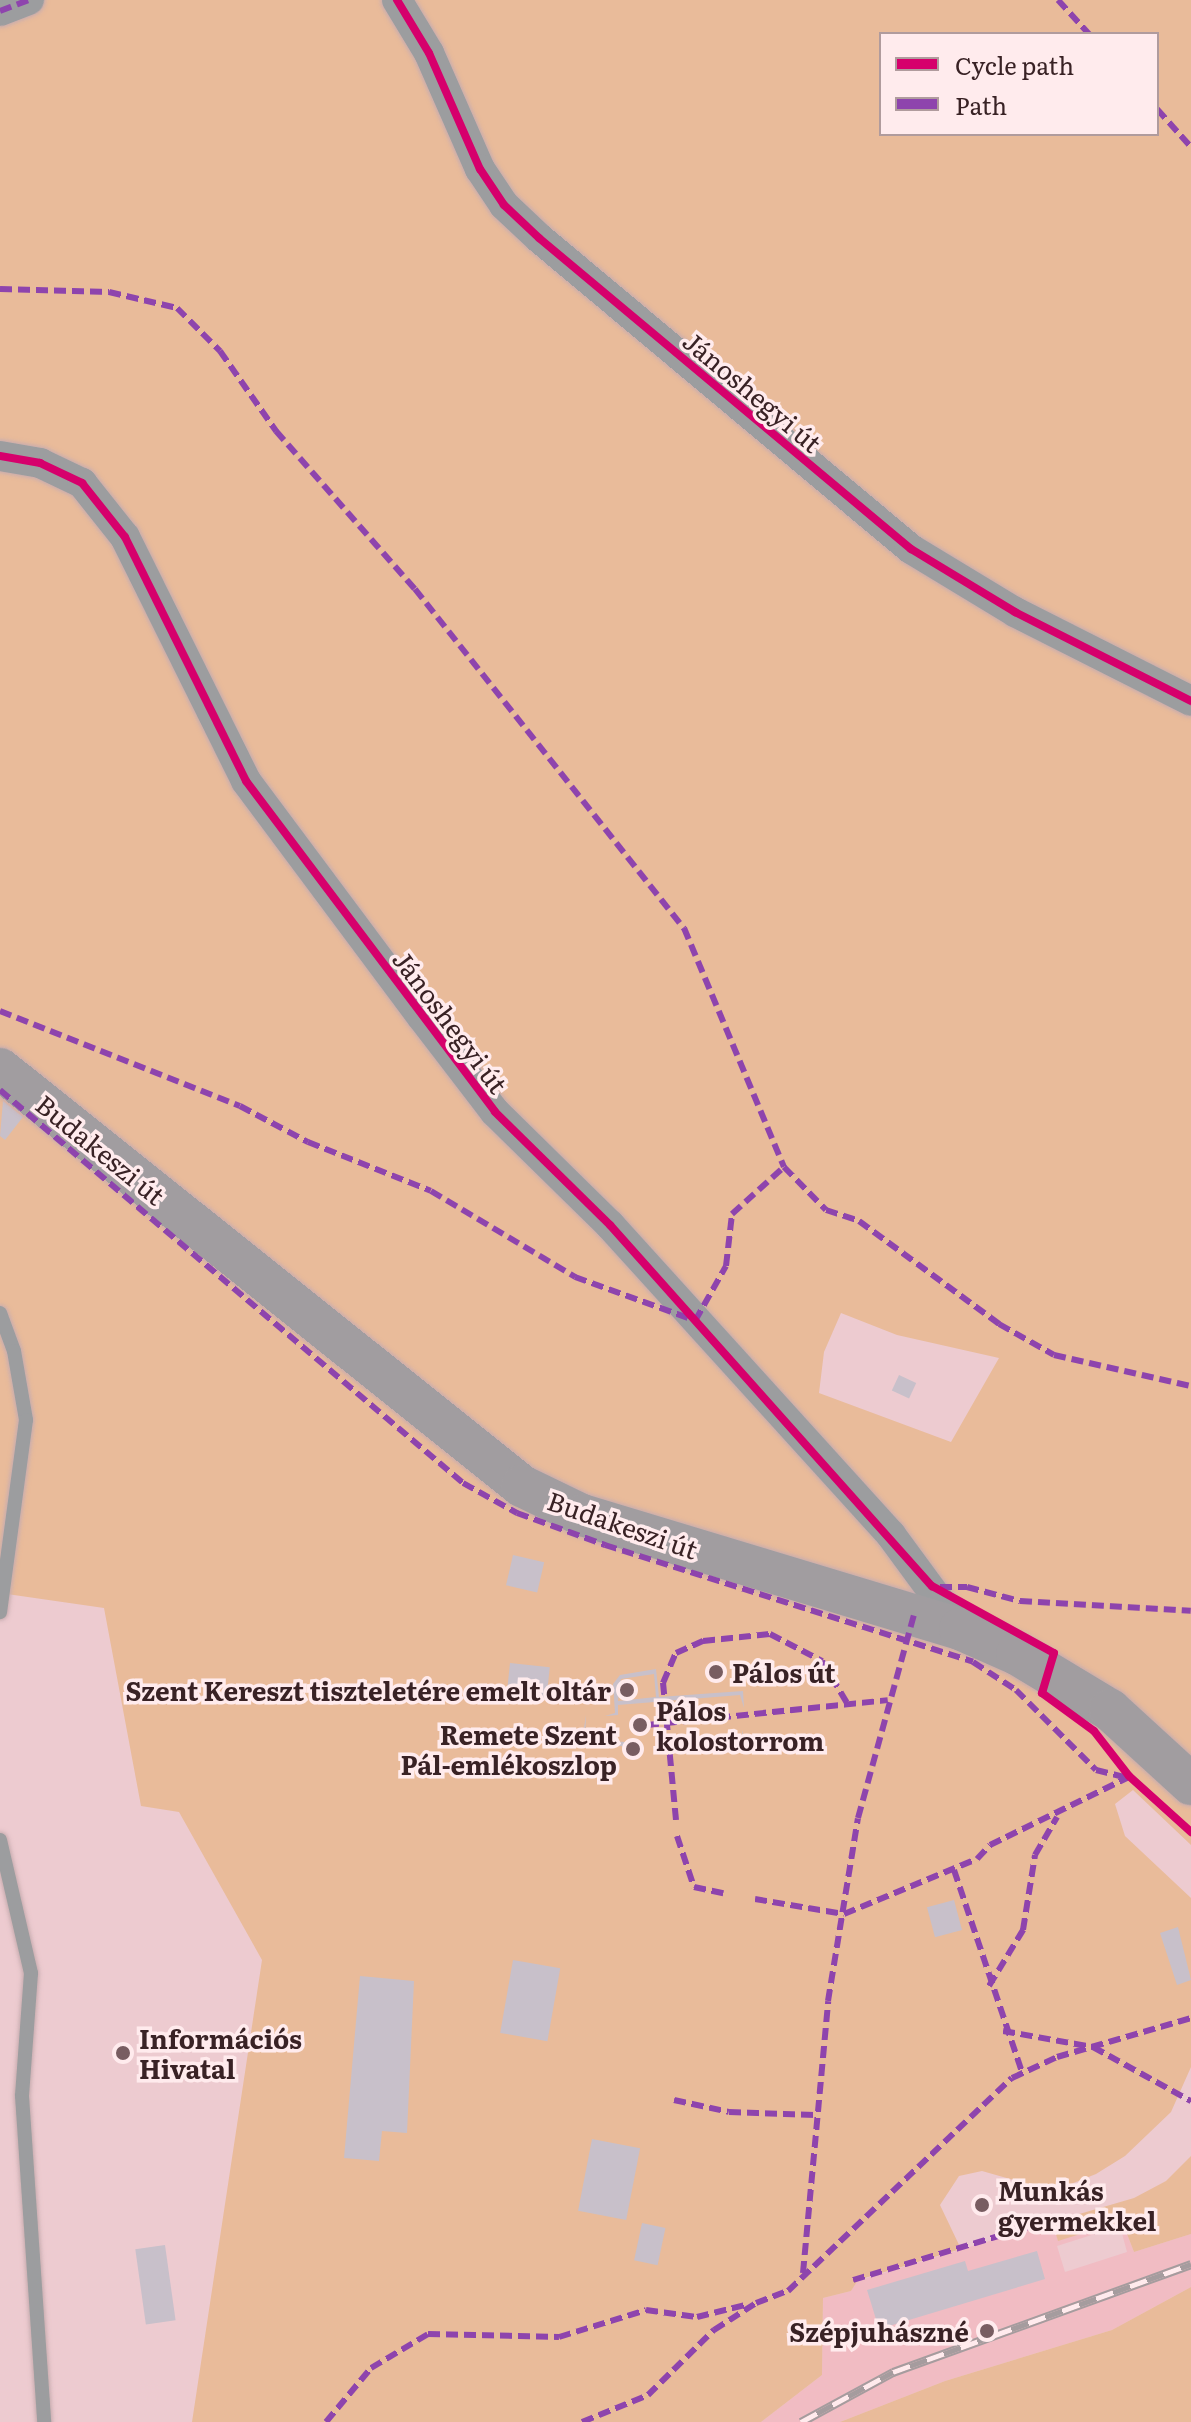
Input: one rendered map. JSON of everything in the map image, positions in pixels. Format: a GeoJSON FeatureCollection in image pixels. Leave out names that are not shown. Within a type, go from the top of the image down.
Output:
{"type":"FeatureCollection","features":[{"type":"Feature","properties":{"kind":"main road","name":"Budakeszi út"},"geometry":{"type":"LineString","coordinates":[[0,1069],[522,1486],[611,1525],[923,1600],[960,1629],[1017,1654],[1110,1710],[1191,1784]]}},
{"type":"Feature","properties":{"kind":"street"},"geometry":{"type":"LineString","coordinates":[[0,11],[29,0]]}},
{"type":"Feature","properties":{"kind":"street","name":"Jánoshegyi út"},"geometry":{"type":"LineString","coordinates":[[397,0],[429,53],[480,169],[504,205],[539,238],[911,549],[1015,612],[1191,701]]}},
{"type":"Feature","properties":{"kind":"street","name":"Jánoshegyi út"},"geometry":{"type":"LineString","coordinates":[[0,456],[40,463],[82,483],[125,537],[246,781],[467,1076],[610,1225],[923,1600]]}},
{"type":"Feature","properties":{"kind":"lane"},"geometry":{"type":"LineString","coordinates":[[0,1313],[26,1420],[0,1612]]}},
{"type":"Feature","properties":{"kind":"lane"},"geometry":{"type":"LineString","coordinates":[[0,1840],[31,1973],[22,2096],[44,2422]]}},
{"type":"Feature","properties":{"kind":"shaded area"},"geometry":{"type":"Polygon","coordinates":[[[0,0],[1191,0],[1191,1845],[1133,1790],[1115,1804],[1125,1836],[1191,1898],[1191,2067],[1171,2112],[1125,2156],[1096,2174],[1066,2186],[1035,2186],[982,2171],[959,2176],[940,2205],[961,2249],[858,2280],[851,2291],[823,2298],[822,2375],[761,2422],[192,2422],[262,1960],[179,1812],[141,1806],[104,1608],[0,1593],[0,0]],[[841,1313],[824,1352],[819,1393],[951,1442],[999,1358],[897,1335],[841,1313]]]}},
{"type":"Feature","properties":{"kind":"shaded area"},"geometry":{"type":"Polygon","coordinates":[[[1191,2156],[1191,2234],[1134,2252],[1122,2221],[1058,2241],[1052,2222],[1134,2198],[1166,2181],[1191,2156]]]}},
{"type":"Feature","properties":{"kind":"shaded area"},"geometry":{"type":"Polygon","coordinates":[[[1122,2221],[1134,2252],[1191,2234],[1191,2287],[1112,2330],[945,2381],[840,2422],[761,2422],[822,2375],[823,2298],[851,2291],[857,2281],[1052,2222],[1058,2240],[1122,2221]],[[1120,2226],[1057,2246],[1065,2272],[1127,2252],[1120,2226]]]}},
{"type":"Feature","properties":{"kind":"shaded area"},"geometry":{"type":"Polygon","coordinates":[[[1191,2287],[1191,2422],[840,2422],[945,2381],[1112,2330],[1191,2287]]]}},
{"type":"Feature","properties":{"kind":"building"},"geometry":{"type":"Polygon","coordinates":[[[3,1101],[23,1117],[5,1140],[0,1136],[3,1101]]]}},
{"type":"Feature","properties":{"kind":"building"},"geometry":{"type":"Polygon","coordinates":[[[899,1375],[916,1383],[909,1398],[892,1390],[899,1375]]]}},
{"type":"Feature","properties":{"kind":"building"},"geometry":{"type":"Polygon","coordinates":[[[513,1555],[544,1562],[537,1592],[506,1585],[513,1555]]]}},
{"type":"Feature","properties":{"kind":"building"},"geometry":{"type":"Polygon","coordinates":[[[510,1663],[550,1667],[546,1700],[507,1696],[510,1663]]]}},
{"type":"Feature","properties":{"kind":"building"},"geometry":{"type":"Polygon","coordinates":[[[656,1669],[659,1697],[743,1691],[744,1708],[740,1695],[618,1705],[618,1715],[605,1716],[615,1713],[613,1684],[620,1675],[656,1669]],[[654,1674],[621,1679],[618,1701],[656,1697],[654,1674]]]}},
{"type":"Feature","properties":{"kind":"building"},"geometry":{"type":"Polygon","coordinates":[[[586,1715],[585,1739],[625,1742],[626,1756],[622,1746],[590,1747],[582,1741],[586,1715]]]}},
{"type":"Feature","properties":{"kind":"building"},"geometry":{"type":"Polygon","coordinates":[[[742,1730],[747,1748],[676,1754],[743,1745],[742,1730]]]}},
{"type":"Feature","properties":{"kind":"building"},"geometry":{"type":"Polygon","coordinates":[[[954,1900],[962,1930],[935,1937],[927,1907],[954,1900]]]}},
{"type":"Feature","properties":{"kind":"building"},"geometry":{"type":"Polygon","coordinates":[[[1178,1927],[1191,1980],[1177,1985],[1160,1933],[1178,1927]]]}},
{"type":"Feature","properties":{"kind":"building"},"geometry":{"type":"Polygon","coordinates":[[[513,1960],[560,1968],[547,2041],[500,2033],[513,1960]]]}},
{"type":"Feature","properties":{"kind":"building"},"geometry":{"type":"Polygon","coordinates":[[[360,1976],[414,1981],[407,2133],[382,2131],[379,2161],[344,2158],[360,1976]]]}},
{"type":"Feature","properties":{"kind":"building"},"geometry":{"type":"Polygon","coordinates":[[[592,2139],[640,2148],[626,2220],[578,2211],[592,2139]]]}},
{"type":"Feature","properties":{"kind":"building"},"geometry":{"type":"Polygon","coordinates":[[[642,2223],[665,2228],[658,2265],[634,2260],[642,2223]]]}},
{"type":"Feature","properties":{"kind":"building"},"geometry":{"type":"Polygon","coordinates":[[[165,2245],[176,2320],[146,2324],[135,2249],[165,2245]]]}},
{"type":"Feature","properties":{"kind":"building"},"geometry":{"type":"Polygon","coordinates":[[[1037,2251],[1045,2279],[879,2329],[867,2290],[965,2261],[968,2271],[1037,2251]]]}},
{"type":"Feature","properties":{"kind":"railway"},"geometry":{"type":"LineString","coordinates":[[801,2422],[893,2372],[1191,2264]]}},
{"type":"Feature","properties":{"kind":"marked path"},"geometry":{"type":"LineString","coordinates":[[0,11],[29,0]]}},
{"type":"Feature","properties":{"kind":"marked path"},"geometry":{"type":"LineString","coordinates":[[1058,0],[1087,32]]}},
{"type":"Feature","properties":{"kind":"marked path"},"geometry":{"type":"LineString","coordinates":[[1159,111],[1191,147]]}},
{"type":"Feature","properties":{"kind":"marked path"},"geometry":{"type":"LineString","coordinates":[[0,289],[109,292],[177,308],[220,351],[276,431],[415,589],[684,928],[784,1167],[826,1210],[859,1221],[999,1324],[1054,1355],[1191,1386]]}},
{"type":"Feature","properties":{"kind":"marked path"},"geometry":{"type":"LineString","coordinates":[[0,1011],[240,1106],[308,1142],[431,1191],[575,1277],[688,1318]]}},
{"type":"Feature","properties":{"kind":"marked path"},"geometry":{"type":"LineString","coordinates":[[0,1090],[463,1483],[517,1513],[605,1545],[973,1662],[1016,1690],[1096,1770],[1125,1777]]}},
{"type":"Feature","properties":{"kind":"marked path"},"geometry":{"type":"LineString","coordinates":[[695,1321],[726,1266],[732,1214],[784,1167]]}},
{"type":"Feature","properties":{"kind":"marked path"},"geometry":{"type":"LineString","coordinates":[[940,1587],[967,1587],[1020,1601],[1191,1611]]}},
{"type":"Feature","properties":{"kind":"marked path"},"geometry":{"type":"LineString","coordinates":[[803,2273],[828,2001],[858,1818],[914,1615]]}},
{"type":"Feature","properties":{"kind":"marked path"},"geometry":{"type":"LineString","coordinates":[[676,1820],[663,1683],[676,1653],[703,1641],[770,1634],[822,1661],[847,1703]]}},
{"type":"Feature","properties":{"kind":"marked path"},"geometry":{"type":"LineString","coordinates":[[647,1725],[888,1700]]}},
{"type":"Feature","properties":{"kind":"marked path"},"geometry":{"type":"LineString","coordinates":[[755,1899],[844,1914],[977,1859],[990,1845],[1127,1778]]}},
{"type":"Feature","properties":{"kind":"marked path"},"geometry":{"type":"LineString","coordinates":[[989,1986],[1023,1930],[1035,1855],[1057,1817]]}},
{"type":"Feature","properties":{"kind":"marked path"},"geometry":{"type":"LineString","coordinates":[[677,1836],[694,1887],[723,1893]]}},
{"type":"Feature","properties":{"kind":"marked path"},"geometry":{"type":"LineString","coordinates":[[954,1870],[1022,2072]]}},
{"type":"Feature","properties":{"kind":"marked path"},"geometry":{"type":"LineString","coordinates":[[582,2422],[648,2395],[714,2330],[756,2303],[788,2291],[1012,2078],[1057,2057],[1191,2018]]}},
{"type":"Feature","properties":{"kind":"marked path"},"geometry":{"type":"LineString","coordinates":[[1003,2031],[1093,2047],[1191,2101]]}},
{"type":"Feature","properties":{"kind":"marked path"},"geometry":{"type":"LineString","coordinates":[[674,2100],[729,2112],[815,2115]]}},
{"type":"Feature","properties":{"kind":"marked path"},"geometry":{"type":"LineString","coordinates":[[853,2280],[1039,2224]]}},
{"type":"Feature","properties":{"kind":"marked path"},"geometry":{"type":"LineString","coordinates":[[326,2422],[371,2368],[428,2334],[559,2337],[646,2310],[697,2317],[745,2305]]}},
{"type":"Feature","properties":{"kind":"cycle path"},"geometry":{"type":"LineString","coordinates":[[397,0],[429,53],[480,169],[504,205],[539,238],[911,549],[1015,612],[1191,701]]}},
{"type":"Feature","properties":{"kind":"cycle path"},"geometry":{"type":"LineString","coordinates":[[0,456],[40,463],[82,483],[125,537],[246,781],[495,1112],[610,1225],[932,1586],[1054,1653],[1042,1693],[1094,1731],[1129,1776],[1191,1832]]}},
{"type":"Feature","properties":{"kind":"place","name":"Pálos út"},"geometry":{"type":"Point","coordinates":[716,1672]}},
{"type":"Feature","properties":{"kind":"place","name":"Szent Kereszt tiszteletére emelt oltár"},"geometry":{"type":"Point","coordinates":[627,1690]}},
{"type":"Feature","properties":{"kind":"place","name":"Pálos kolostorrom"},"geometry":{"type":"Point","coordinates":[640,1725]}},
{"type":"Feature","properties":{"kind":"place","name":"Remete Szent Pál-emlékoszlop"},"geometry":{"type":"Point","coordinates":[633,1749]}},
{"type":"Feature","properties":{"kind":"place","name":"Információs Hivatal"},"geometry":{"type":"Point","coordinates":[123,2053]}},
{"type":"Feature","properties":{"kind":"place","name":"Munkás gyermekkel"},"geometry":{"type":"Point","coordinates":[982,2205]}},
{"type":"Feature","properties":{"kind":"place","name":"Szépjuhászné"},"geometry":{"type":"Point","coordinates":[987,2331]}}]}
